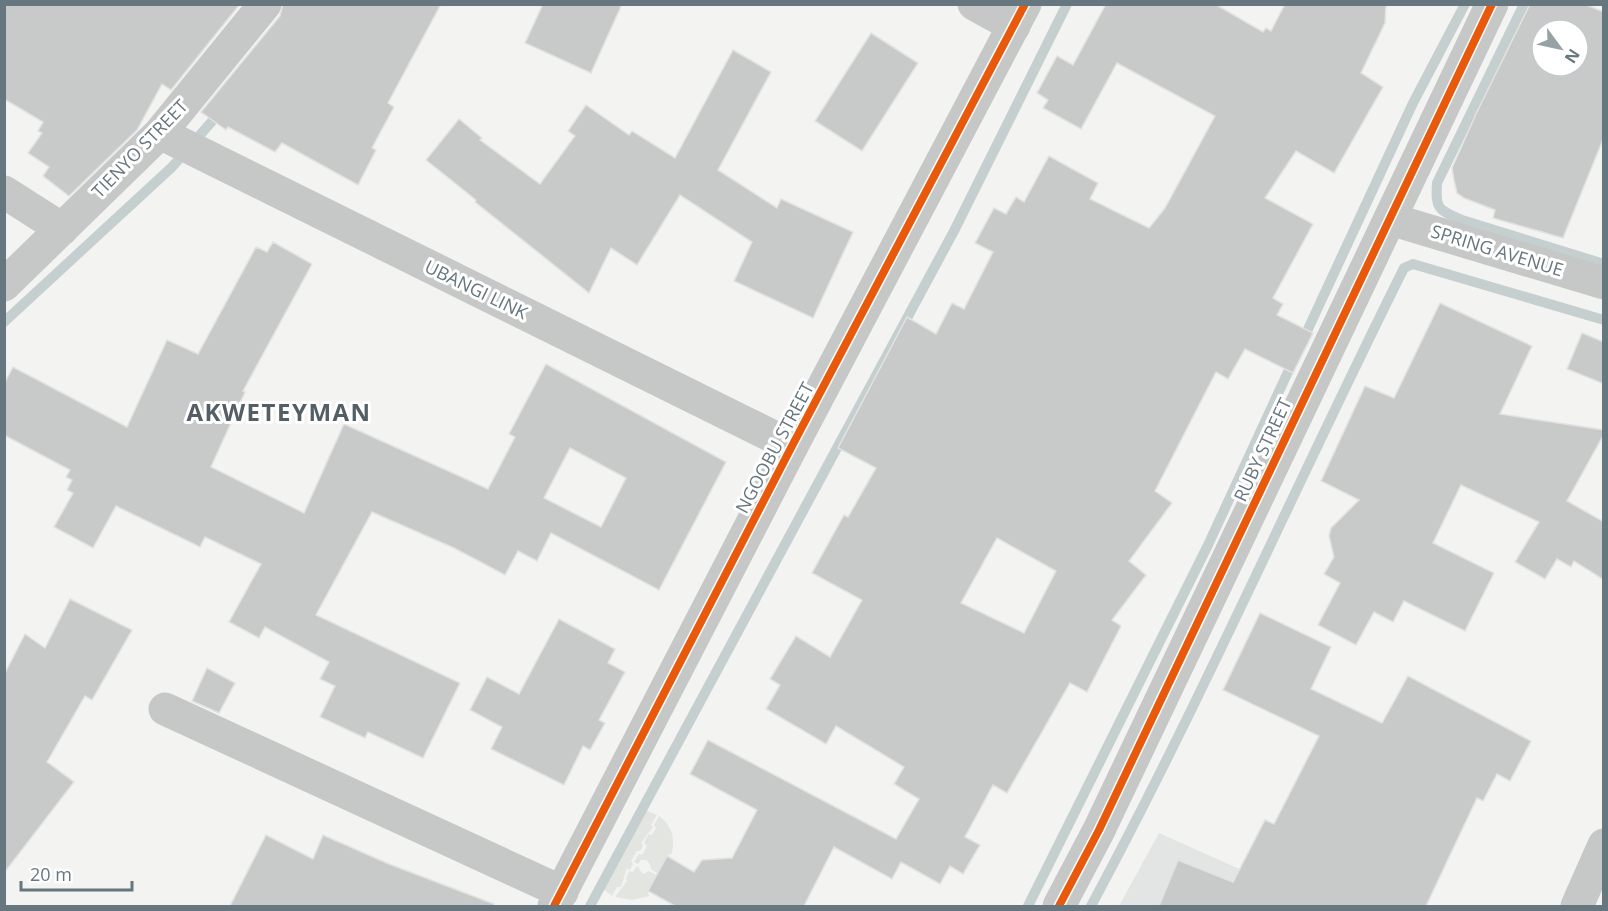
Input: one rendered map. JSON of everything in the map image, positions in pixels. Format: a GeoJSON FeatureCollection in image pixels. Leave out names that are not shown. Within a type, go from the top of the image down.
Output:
{"type":"FeatureCollection","features":[{"type":"Feature","properties":{"kind":"street","name":"TIENYO STREET"},"geometry":{"type":"LineString","coordinates":[[4,285],[160,133],[265,4]]}},
{"type":"Feature","properties":{"kind":"street"},"geometry":{"type":"LineString","coordinates":[[974,4],[1020,15]]}},
{"type":"Feature","properties":{"kind":"street","name":"RUBY STREET"},"geometry":{"type":"LineString","coordinates":[[1059,906],[1099,830],[1492,4]]}},
{"type":"Feature","properties":{"kind":"street","name":"NGOOBU STREET"},"geometry":{"type":"LineString","coordinates":[[558,899],[792,446],[1020,15]]}},
{"type":"Feature","properties":{"kind":"street","name":"UBANGI LINK"},"geometry":{"type":"LineString","coordinates":[[160,133],[792,446]]}},
{"type":"Feature","properties":{"kind":"street"},"geometry":{"type":"LineString","coordinates":[[4,192],[62,229]]}},
{"type":"Feature","properties":{"kind":"street","name":"SPRING AVENUE"},"geometry":{"type":"LineString","coordinates":[[1390,219],[1604,283]]}},
{"type":"Feature","properties":{"kind":"street"},"geometry":{"type":"LineString","coordinates":[[165,709],[558,899]]}},
{"type":"Feature","properties":{"kind":"street"},"geometry":{"type":"LineString","coordinates":[[1577,906],[1604,845]]}},
{"type":"Feature","properties":{"kind":"shaded area"},"geometry":{"type":"Polygon","coordinates":[[[645,810],[657,815],[651,825],[653,827],[641,843],[643,846],[640,851],[637,851],[631,861],[633,864],[630,870],[627,868],[621,887],[617,887],[612,896],[602,888],[645,810]]]}},
{"type":"Feature","properties":{"kind":"shaded area"},"geometry":{"type":"Polygon","coordinates":[[[659,816],[670,828],[673,847],[672,853],[667,856],[648,891],[649,896],[632,900],[615,897],[627,881],[629,871],[633,872],[637,866],[643,874],[649,871],[656,875],[657,873],[651,869],[646,860],[641,860],[638,864],[634,862],[647,846],[644,843],[656,828],[654,825],[659,816]]]}},
{"type":"Feature","properties":{"kind":"shaded area"},"geometry":{"type":"Polygon","coordinates":[[[1159,833],[1322,906],[1119,906],[1159,833]]]}},
{"type":"Feature","properties":{"kind":"building"},"geometry":{"type":"Polygon","coordinates":[[[4,4],[240,4],[171,90],[162,84],[137,130],[69,196],[43,176],[49,167],[28,153],[42,133],[38,131],[43,122],[4,99],[4,4]]]}},
{"type":"Feature","properties":{"kind":"building"},"geometry":{"type":"Polygon","coordinates":[[[283,4],[441,4],[388,103],[394,107],[372,148],[376,150],[358,185],[282,143],[275,152],[228,127],[226,130],[201,112],[280,16],[283,4]]]}},
{"type":"Feature","properties":{"kind":"building"},"geometry":{"type":"Polygon","coordinates":[[[543,4],[622,4],[591,73],[525,43],[543,4]]]}},
{"type":"Feature","properties":{"kind":"building"},"geometry":{"type":"Polygon","coordinates":[[[1106,4],[1215,4],[1263,32],[1266,28],[1271,31],[1285,4],[1386,4],[1385,23],[1361,73],[1383,87],[1334,173],[1296,151],[1265,198],[1313,224],[1273,298],[1283,304],[1277,315],[1313,333],[1293,373],[1245,349],[1228,379],[1216,372],[1155,491],[1172,503],[1129,561],[1146,575],[1112,620],[1121,626],[1087,692],[1070,683],[1007,793],[993,785],[965,837],[980,845],[963,874],[950,866],[940,884],[901,862],[892,879],[834,847],[804,906],[675,906],[648,891],[667,856],[694,872],[702,860],[732,858],[757,810],[690,774],[708,740],[896,839],[919,799],[894,784],[904,767],[836,726],[826,744],[766,709],[780,685],[770,679],[796,636],[830,657],[862,600],[812,573],[844,515],[848,517],[876,468],[838,448],[907,317],[936,334],[952,303],[964,309],[993,252],[975,243],[994,208],[1006,214],[1016,197],[1024,202],[1049,156],[1098,183],[1090,199],[1149,228],[1165,208],[1215,116],[1117,63],[1081,129],[1043,108],[1048,100],[1037,93],[1057,56],[1073,65],[1106,4]],[[997,538],[961,603],[1024,633],[1056,571],[997,538]]]}},
{"type":"Feature","properties":{"kind":"building"},"geometry":{"type":"Polygon","coordinates":[[[1530,4],[1584,4],[1604,12],[1604,137],[1563,238],[1493,218],[1495,210],[1457,193],[1452,168],[1530,4]]]}},
{"type":"Feature","properties":{"kind":"building"},"geometry":{"type":"Polygon","coordinates":[[[871,33],[918,63],[862,151],[815,121],[871,33]]]}},
{"type":"Feature","properties":{"kind":"building"},"geometry":{"type":"Polygon","coordinates":[[[733,50],[771,72],[718,170],[777,208],[781,199],[853,232],[813,318],[734,281],[752,242],[680,195],[637,265],[611,248],[589,293],[426,160],[459,119],[482,138],[480,140],[540,184],[575,136],[568,131],[586,105],[629,135],[632,131],[675,158],[733,50]]]}},
{"type":"Feature","properties":{"kind":"building"},"geometry":{"type":"Polygon","coordinates":[[[273,242],[312,264],[243,391],[245,392],[211,467],[304,513],[344,424],[488,489],[515,437],[509,434],[546,364],[726,462],[659,590],[551,533],[537,561],[518,551],[505,575],[454,548],[372,512],[316,615],[460,683],[423,758],[368,732],[365,738],[320,717],[335,686],[320,679],[329,662],[265,627],[259,638],[229,622],[261,564],[205,537],[200,547],[116,506],[93,548],[54,527],[73,493],[67,490],[72,480],[66,477],[70,470],[4,435],[4,384],[13,367],[127,427],[167,340],[198,354],[256,247],[267,252],[273,242]],[[570,448],[544,498],[601,527],[626,478],[570,448]]]}},
{"type":"Feature","properties":{"kind":"building"},"geometry":{"type":"Polygon","coordinates":[[[1440,303],[1532,346],[1500,414],[1604,430],[1604,434],[1567,501],[1604,522],[1604,580],[1574,561],[1571,567],[1557,559],[1545,579],[1515,562],[1539,522],[1461,485],[1433,543],[1494,573],[1465,631],[1404,601],[1393,622],[1374,612],[1356,645],[1318,625],[1340,583],[1324,574],[1334,557],[1329,536],[1331,528],[1359,500],[1321,481],[1365,386],[1394,398],[1440,303]]]}},
{"type":"Feature","properties":{"kind":"building"},"geometry":{"type":"Polygon","coordinates":[[[1582,333],[1604,342],[1604,384],[1567,369],[1582,333]]]}},
{"type":"Feature","properties":{"kind":"building"},"geometry":{"type":"Polygon","coordinates":[[[70,599],[132,630],[92,700],[85,696],[47,762],[74,782],[4,873],[4,675],[25,634],[45,648],[70,599]]]}},
{"type":"Feature","properties":{"kind":"building"},"geometry":{"type":"Polygon","coordinates":[[[1260,613],[1331,647],[1311,689],[1382,723],[1408,676],[1531,741],[1510,781],[1497,774],[1483,801],[1477,798],[1426,906],[1159,906],[1178,860],[1233,882],[1265,820],[1274,824],[1319,736],[1223,690],[1260,613]]]}},
{"type":"Feature","properties":{"kind":"building"},"geometry":{"type":"Polygon","coordinates":[[[559,619],[615,649],[608,663],[625,672],[599,720],[605,723],[590,750],[583,746],[564,785],[491,749],[502,727],[470,710],[487,677],[519,694],[559,619]]]}},
{"type":"Feature","properties":{"kind":"building"},"geometry":{"type":"Polygon","coordinates":[[[207,668],[235,683],[219,713],[192,701],[207,668]]]}},
{"type":"Feature","properties":{"kind":"building"},"geometry":{"type":"Polygon","coordinates":[[[266,835],[313,859],[323,835],[389,864],[494,904],[493,906],[230,906],[266,835]]]}},
{"type":"Feature","properties":{"kind":"waterway"},"geometry":{"type":"LineString","coordinates":[[590,906],[954,231],[1067,4]]}},
{"type":"Feature","properties":{"kind":"waterway"},"geometry":{"type":"LineString","coordinates":[[1302,342],[1413,103],[1465,4]]}},
{"type":"Feature","properties":{"kind":"waterway"},"geometry":{"type":"LineString","coordinates":[[1524,4],[1437,183],[1438,204],[1443,211],[1462,220],[1604,264]]}},
{"type":"Feature","properties":{"kind":"waterway"},"geometry":{"type":"LineString","coordinates":[[4,322],[172,167],[221,111]]}},
{"type":"Feature","properties":{"kind":"waterway"},"geometry":{"type":"LineString","coordinates":[[1091,906],[1211,669],[1404,268],[1413,264],[1604,320]]}},
{"type":"Feature","properties":{"kind":"waterway"},"geometry":{"type":"LineString","coordinates":[[1028,906],[1208,545],[1294,359]]}},
{"type":"Feature","properties":{"kind":"cycle path"},"geometry":{"type":"LineString","coordinates":[[554,906],[792,446],[1025,4]]}},
{"type":"Feature","properties":{"kind":"cycle path"},"geometry":{"type":"LineString","coordinates":[[1059,906],[1099,830],[1492,4]]}},
{"type":"Feature","properties":{"kind":"district","name":"AKWETEYMAN"},"geometry":{"type":"Point","coordinates":[279,413]}}]}
